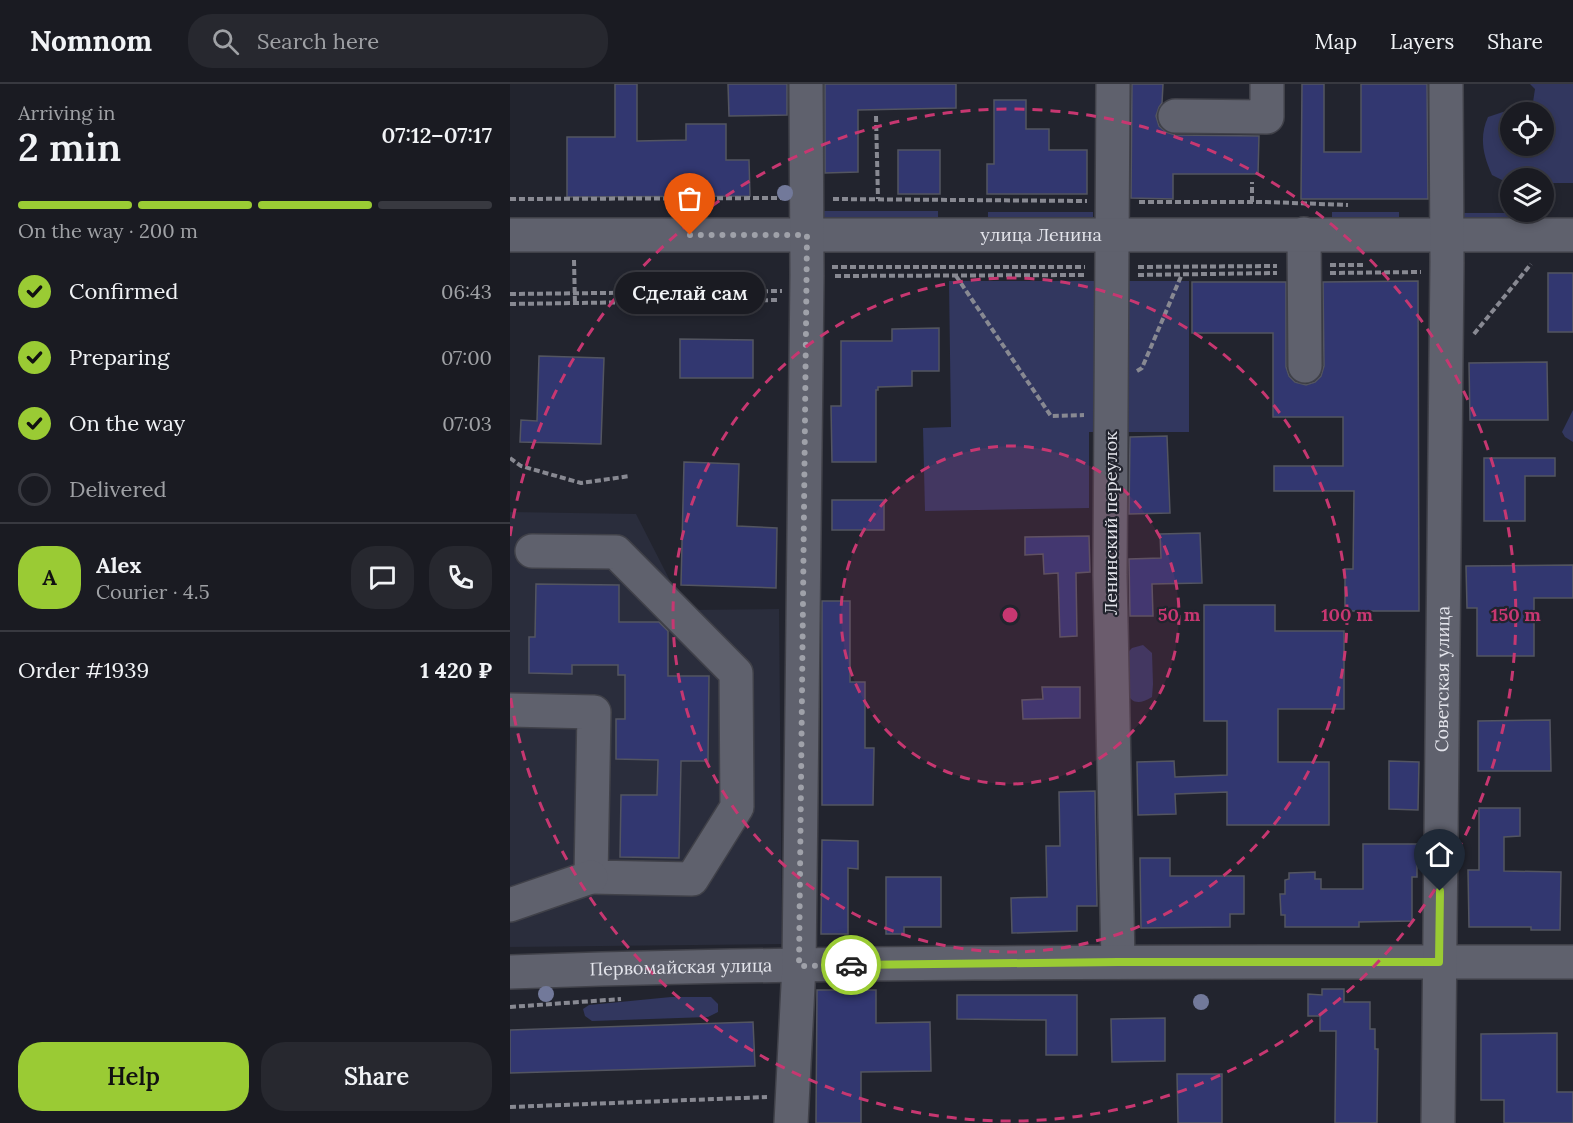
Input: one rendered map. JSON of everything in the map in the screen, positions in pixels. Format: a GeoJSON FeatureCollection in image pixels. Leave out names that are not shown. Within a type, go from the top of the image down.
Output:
{"type":"FeatureCollection","features":[{"type":"Feature","properties":{"kind":"street"},"geometry":{"type":"LineString","coordinates":[[791,1110],[799,966],[807,295],[806,84]]}},
{"type":"Feature","properties":{"kind":"street","name":"Ленинский переулок"},"geometry":{"type":"LineString","coordinates":[[1113,84],[1110,575],[1118,962]]}},
{"type":"Feature","properties":{"kind":"street"},"geometry":{"type":"LineString","coordinates":[[1175,116],[1267,117],[1267,84]]}},
{"type":"Feature","properties":{"kind":"street","name":"Советская улица"},"geometry":{"type":"LineString","coordinates":[[1438,1123],[1447,234],[1446,84]]}},
{"type":"Feature","properties":{"kind":"street"},"geometry":{"type":"LineString","coordinates":[[1304,234],[1305,366]]}},
{"type":"Feature","properties":{"kind":"street","name":"улица Ленина"},"geometry":{"type":"LineString","coordinates":[[510,235],[1573,235]]}},
{"type":"Feature","properties":{"kind":"street"},"geometry":{"type":"LineString","coordinates":[[510,905],[591,877],[692,879],[737,807],[736,673],[616,552],[532,551]]}},
{"type":"Feature","properties":{"kind":"street"},"geometry":{"type":"LineString","coordinates":[[510,710],[594,712],[591,877]]}},
{"type":"Feature","properties":{"kind":"street","name":"Первомайская улица"},"geometry":{"type":"LineString","coordinates":[[510,972],[1118,962],[1573,962]]}},
{"type":"Feature","properties":{"kind":"path"},"geometry":{"type":"LineString","coordinates":[[876,116],[878,199]]}},
{"type":"Feature","properties":{"kind":"path"},"geometry":{"type":"LineString","coordinates":[[1252,182],[1252,202]]}},
{"type":"Feature","properties":{"kind":"path"},"geometry":{"type":"LineString","coordinates":[[510,199],[807,198],[1252,202],[1360,206]]}},
{"type":"Feature","properties":{"kind":"path"},"geometry":{"type":"LineString","coordinates":[[934,260],[934,275]]}},
{"type":"Feature","properties":{"kind":"path"},"geometry":{"type":"LineString","coordinates":[[956,275],[1051,416],[1110,402],[1142,368],[1182,274]]}},
{"type":"Feature","properties":{"kind":"path"},"geometry":{"type":"LineString","coordinates":[[510,294],[807,295]]}},
{"type":"Feature","properties":{"kind":"path"},"geometry":{"type":"LineString","coordinates":[[510,304],[807,295]]}},
{"type":"Feature","properties":{"kind":"path"},"geometry":{"type":"LineString","coordinates":[[510,458],[521,466],[581,483],[630,476]]}},
{"type":"Feature","properties":{"kind":"path"},"geometry":{"type":"LineString","coordinates":[[510,1107],[791,1110]]}},
{"type":"Feature","properties":{"kind":"shaded area"},"geometry":{"type":"Polygon","coordinates":[[[1530,84],[1573,84],[1573,183],[1554,183],[1554,168],[1500,168],[1500,179],[1492,175],[1484,153],[1483,139],[1488,117],[1500,113],[1500,156],[1554,156],[1554,102],[1533,102],[1535,89],[1530,84]]]}},
{"type":"Feature","properties":{"kind":"shaded area"},"geometry":{"type":"Polygon","coordinates":[[[818,211],[938,211],[938,221],[818,221],[818,211]]]}},
{"type":"Feature","properties":{"kind":"shaded area"},"geometry":{"type":"Polygon","coordinates":[[[988,212],[1093,212],[1093,221],[988,221],[988,212]]]}},
{"type":"Feature","properties":{"kind":"shaded area"},"geometry":{"type":"Polygon","coordinates":[[[1332,212],[1399,212],[1399,222],[1332,222],[1332,212]]]}},
{"type":"Feature","properties":{"kind":"shaded area"},"geometry":{"type":"Polygon","coordinates":[[[1463,213],[1500,213],[1500,222],[1463,222],[1463,213]]]}},
{"type":"Feature","properties":{"kind":"shaded area"},"geometry":{"type":"Polygon","coordinates":[[[949,281],[1189,281],[1189,432],[1089,432],[1089,508],[925,511],[923,428],[951,427],[949,281]]]}},
{"type":"Feature","properties":{"kind":"shaded area"},"geometry":{"type":"Polygon","coordinates":[[[1573,410],[1573,442],[1562,432],[1573,410]]]}},
{"type":"Feature","properties":{"kind":"shaded area"},"geometry":{"type":"Polygon","coordinates":[[[510,512],[636,514],[685,610],[779,609],[782,944],[510,947],[510,512]]]}},
{"type":"Feature","properties":{"kind":"shaded area"},"geometry":{"type":"Polygon","coordinates":[[[1143,645],[1152,653],[1152,697],[1138,702],[1130,698],[1128,694],[1125,682],[1125,663],[1126,655],[1132,648],[1143,645]]]}},
{"type":"Feature","properties":{"kind":"shaded area"},"geometry":{"type":"Polygon","coordinates":[[[671,997],[711,997],[718,1004],[718,1012],[708,1017],[592,1021],[585,1016],[583,1009],[589,1005],[671,997]]]}},
{"type":"Feature","properties":{"kind":"building"},"geometry":{"type":"Polygon","coordinates":[[[615,84],[637,84],[637,141],[686,140],[686,124],[726,124],[726,160],[749,160],[750,196],[567,197],[567,137],[615,137],[615,84]]]}},
{"type":"Feature","properties":{"kind":"building"},"geometry":{"type":"Polygon","coordinates":[[[728,84],[787,84],[787,115],[729,116],[728,84]]]}},
{"type":"Feature","properties":{"kind":"building"},"geometry":{"type":"Polygon","coordinates":[[[825,84],[956,84],[956,108],[858,110],[858,172],[825,173],[825,84]]]}},
{"type":"Feature","properties":{"kind":"building"},"geometry":{"type":"Polygon","coordinates":[[[1132,84],[1163,84],[1162,103],[1156,116],[1159,126],[1166,132],[1175,135],[1259,136],[1258,174],[1173,174],[1173,199],[1131,198],[1132,84]]]}},
{"type":"Feature","properties":{"kind":"building"},"geometry":{"type":"Polygon","coordinates":[[[1302,84],[1324,84],[1324,152],[1361,152],[1361,84],[1427,84],[1428,199],[1301,199],[1302,84]]]}},
{"type":"Feature","properties":{"kind":"building"},"geometry":{"type":"Polygon","coordinates":[[[994,100],[1026,100],[1026,129],[1049,129],[1049,150],[1087,150],[1087,194],[987,194],[987,164],[994,164],[994,100]]]}},
{"type":"Feature","properties":{"kind":"building"},"geometry":{"type":"Polygon","coordinates":[[[898,150],[940,150],[940,194],[898,194],[898,150]]]}},
{"type":"Feature","properties":{"kind":"building"},"geometry":{"type":"Polygon","coordinates":[[[1548,273],[1573,273],[1573,332],[1548,332],[1548,273]]]}},
{"type":"Feature","properties":{"kind":"building"},"geometry":{"type":"Polygon","coordinates":[[[1418,281],[1419,611],[1345,611],[1345,569],[1353,569],[1354,491],[1274,491],[1274,466],[1343,466],[1343,417],[1273,417],[1273,333],[1192,333],[1192,282],[1286,282],[1286,367],[1289,376],[1295,382],[1306,385],[1315,382],[1321,376],[1324,366],[1323,282],[1418,281]]]}},
{"type":"Feature","properties":{"kind":"building"},"geometry":{"type":"Polygon","coordinates":[[[939,328],[939,371],[912,371],[912,386],[878,387],[876,390],[876,462],[832,462],[831,406],[841,406],[841,341],[892,341],[892,329],[939,328]]]}},
{"type":"Feature","properties":{"kind":"building"},"geometry":{"type":"Polygon","coordinates":[[[680,339],[753,340],[753,378],[680,378],[680,339]]]}},
{"type":"Feature","properties":{"kind":"building"},"geometry":{"type":"Polygon","coordinates":[[[539,356],[604,358],[601,444],[520,442],[521,420],[537,421],[539,356]]]}},
{"type":"Feature","properties":{"kind":"building"},"geometry":{"type":"Polygon","coordinates":[[[1547,362],[1548,420],[1470,420],[1469,363],[1547,362]]]}},
{"type":"Feature","properties":{"kind":"building"},"geometry":{"type":"Polygon","coordinates":[[[1167,436],[1170,513],[1129,514],[1130,437],[1167,436]]]}},
{"type":"Feature","properties":{"kind":"building"},"geometry":{"type":"Polygon","coordinates":[[[1484,458],[1555,458],[1555,476],[1525,476],[1525,521],[1484,521],[1484,458]]]}},
{"type":"Feature","properties":{"kind":"building"},"geometry":{"type":"Polygon","coordinates":[[[684,462],[739,464],[737,526],[777,528],[776,588],[681,585],[684,462]]]}},
{"type":"Feature","properties":{"kind":"building"},"geometry":{"type":"Polygon","coordinates":[[[832,500],[884,500],[884,530],[832,530],[832,500]]]}},
{"type":"Feature","properties":{"kind":"building"},"geometry":{"type":"Polygon","coordinates":[[[1200,533],[1202,583],[1152,584],[1153,616],[1130,616],[1129,559],[1161,558],[1160,534],[1200,533]]]}},
{"type":"Feature","properties":{"kind":"building"},"geometry":{"type":"Polygon","coordinates":[[[1089,536],[1090,572],[1076,573],[1077,636],[1060,637],[1058,573],[1044,574],[1043,554],[1025,555],[1025,537],[1089,536]]]}},
{"type":"Feature","properties":{"kind":"building"},"geometry":{"type":"Polygon","coordinates":[[[1573,565],[1573,598],[1534,598],[1534,656],[1477,656],[1477,608],[1467,608],[1466,566],[1573,565]]]}},
{"type":"Feature","properties":{"kind":"building"},"geometry":{"type":"Polygon","coordinates":[[[536,584],[619,585],[619,622],[659,622],[668,631],[668,676],[709,676],[708,761],[681,761],[679,858],[620,857],[621,795],[657,795],[658,760],[616,759],[616,719],[625,719],[625,675],[618,675],[618,665],[572,665],[572,674],[529,673],[529,637],[535,637],[536,584]]]}},
{"type":"Feature","properties":{"kind":"building"},"geometry":{"type":"Polygon","coordinates":[[[822,601],[850,601],[850,682],[865,682],[865,748],[874,748],[873,805],[822,805],[822,601]]]}},
{"type":"Feature","properties":{"kind":"building"},"geometry":{"type":"Polygon","coordinates":[[[1204,605],[1275,605],[1275,631],[1344,631],[1344,709],[1278,709],[1278,762],[1329,762],[1329,825],[1227,825],[1227,792],[1175,794],[1176,814],[1138,815],[1137,762],[1174,761],[1175,777],[1227,775],[1227,721],[1204,721],[1204,605]]]}},
{"type":"Feature","properties":{"kind":"building"},"geometry":{"type":"Polygon","coordinates":[[[1042,687],[1080,687],[1080,718],[1023,719],[1022,700],[1043,699],[1042,687]]]}},
{"type":"Feature","properties":{"kind":"building"},"geometry":{"type":"Polygon","coordinates":[[[1550,720],[1551,771],[1478,771],[1478,721],[1550,720]]]}},
{"type":"Feature","properties":{"kind":"building"},"geometry":{"type":"Polygon","coordinates":[[[1389,761],[1419,762],[1418,810],[1389,809],[1389,761]]]}},
{"type":"Feature","properties":{"kind":"building"},"geometry":{"type":"Polygon","coordinates":[[[1095,791],[1097,906],[1077,906],[1077,931],[1012,933],[1011,898],[1047,897],[1046,846],[1060,846],[1059,792],[1095,791]]]}},
{"type":"Feature","properties":{"kind":"building"},"geometry":{"type":"Polygon","coordinates":[[[1479,808],[1520,808],[1520,836],[1504,837],[1504,871],[1561,872],[1560,930],[1531,930],[1531,927],[1469,927],[1468,870],[1479,870],[1479,808]]]}},
{"type":"Feature","properties":{"kind":"building"},"geometry":{"type":"Polygon","coordinates":[[[822,840],[858,841],[858,869],[848,868],[848,934],[821,934],[822,840]]]}},
{"type":"Feature","properties":{"kind":"building"},"geometry":{"type":"Polygon","coordinates":[[[1363,844],[1417,844],[1417,877],[1412,877],[1412,921],[1359,922],[1359,927],[1285,927],[1285,915],[1281,915],[1280,894],[1285,894],[1285,880],[1289,879],[1289,873],[1315,872],[1315,879],[1321,879],[1321,889],[1363,889],[1363,844]]]}},
{"type":"Feature","properties":{"kind":"building"},"geometry":{"type":"Polygon","coordinates":[[[1140,858],[1170,858],[1170,876],[1244,876],[1244,914],[1230,914],[1230,927],[1141,928],[1140,858]]]}},
{"type":"Feature","properties":{"kind":"building"},"geometry":{"type":"Polygon","coordinates":[[[886,877],[941,877],[941,927],[904,927],[904,934],[886,934],[886,877]]]}},
{"type":"Feature","properties":{"kind":"building"},"geometry":{"type":"Polygon","coordinates":[[[1322,989],[1344,989],[1344,1002],[1370,1002],[1370,1029],[1375,1029],[1375,1049],[1378,1049],[1377,1123],[1335,1123],[1336,1031],[1320,1031],[1320,1016],[1308,1016],[1308,994],[1322,995],[1322,989]]]}},
{"type":"Feature","properties":{"kind":"building"},"geometry":{"type":"Polygon","coordinates":[[[817,990],[876,990],[876,1023],[930,1022],[931,1071],[861,1072],[861,1123],[816,1123],[817,990]]]}},
{"type":"Feature","properties":{"kind":"building"},"geometry":{"type":"Polygon","coordinates":[[[957,995],[1077,995],[1077,1055],[1046,1055],[1046,1020],[957,1019],[957,995]]]}},
{"type":"Feature","properties":{"kind":"building"},"geometry":{"type":"Polygon","coordinates":[[[1165,1018],[1165,1061],[1112,1062],[1111,1019],[1165,1018]]]}},
{"type":"Feature","properties":{"kind":"building"},"geometry":{"type":"Polygon","coordinates":[[[753,1022],[755,1066],[510,1073],[510,1030],[753,1022]]]}},
{"type":"Feature","properties":{"kind":"building"},"geometry":{"type":"Polygon","coordinates":[[[1557,1033],[1557,1092],[1573,1092],[1573,1123],[1504,1123],[1504,1100],[1481,1100],[1481,1034],[1557,1033]]]}},
{"type":"Feature","properties":{"kind":"building"},"geometry":{"type":"Polygon","coordinates":[[[1177,1074],[1222,1074],[1222,1123],[1178,1123],[1177,1074]]]}},
{"type":"Feature","properties":{"kind":"way so far"},"geometry":{"type":"LineString","coordinates":[[690,235],[807,235],[799,966],[851,965]]}},
{"type":"Feature","properties":{"kind":"place","name":"Сделай сам"},"geometry":{"type":"Point","coordinates":[690,235]}},
{"type":"Feature","properties":{"kind":"route"},"geometry":{"type":"LineString","coordinates":[[851,965],[1439,962],[1440,891]]}}]}
